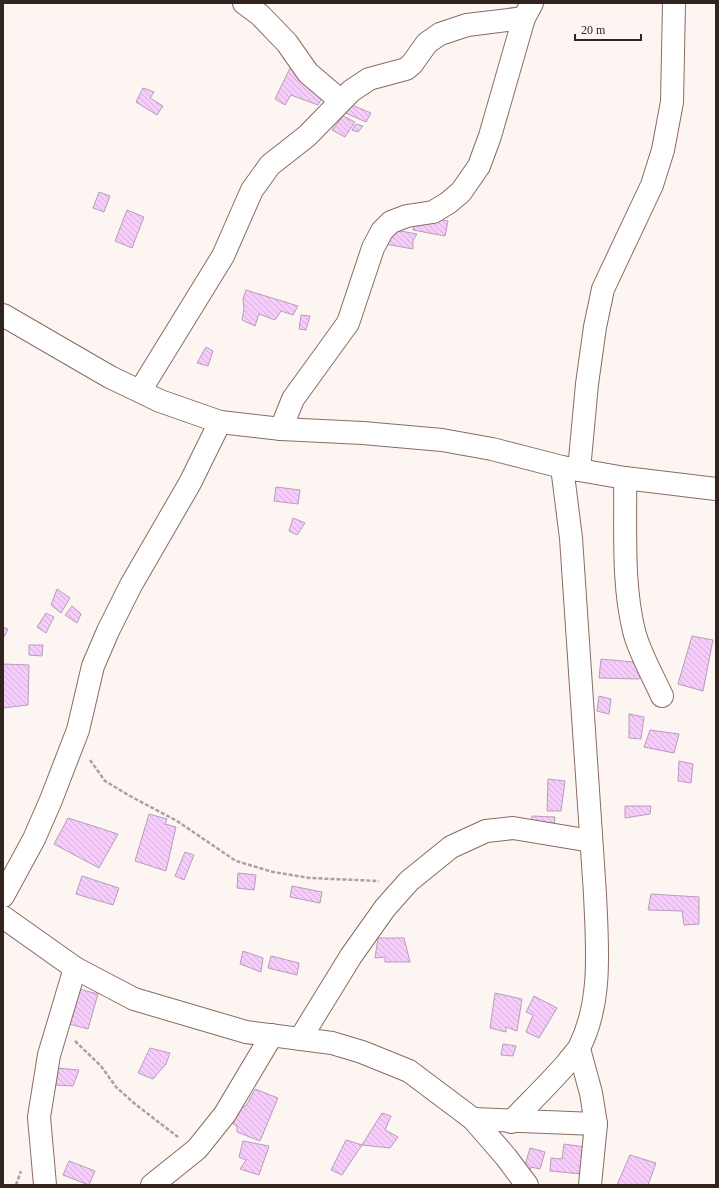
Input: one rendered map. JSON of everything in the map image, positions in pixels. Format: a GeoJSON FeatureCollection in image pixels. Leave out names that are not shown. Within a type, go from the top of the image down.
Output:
{"type":"FeatureCollection","features":[{"type":"Feature","properties":{"kind":"street"},"geometry":{"type":"LineString","coordinates":[[244,3],[260,15],[287,43],[308,73],[341,101]]}},
{"type":"Feature","properties":{"kind":"street"},"geometry":{"type":"LineString","coordinates":[[511,1122],[579,1049],[588,1025],[595,996],[597,946],[571,538],[571,468],[587,384],[595,327],[604,289],[652,185],[663,150],[672,102],[674,3]]}},
{"type":"Feature","properties":{"kind":"street"},"geometry":{"type":"LineString","coordinates":[[140,391],[223,256],[252,190],[270,165],[307,136],[351,90],[369,79],[406,69],[412,64],[426,43],[440,34],[467,25],[528,10]]}},
{"type":"Feature","properties":{"kind":"street"},"geometry":{"type":"LineString","coordinates":[[281,429],[293,399],[348,323],[373,248],[382,231],[391,222],[407,216],[433,212],[448,203],[461,192],[479,166],[490,136],[528,10]]}},
{"type":"Feature","properties":{"kind":"street"},"geometry":{"type":"LineString","coordinates":[[3,315],[110,377],[160,401],[220,422],[281,429],[363,433],[442,440],[492,449],[571,468],[625,478],[716,489]]}},
{"type":"Feature","properties":{"kind":"street"},"geometry":{"type":"LineString","coordinates":[[3,896],[34,839],[78,730],[93,666],[108,631],[131,585],[190,483],[220,422]]}},
{"type":"Feature","properties":{"kind":"street"},"geometry":{"type":"LineString","coordinates":[[625,478],[626,554],[629,604],[634,632],[662,696]]}},
{"type":"Feature","properties":{"kind":"street"},"geometry":{"type":"LineString","coordinates":[[300,1039],[351,956],[385,908],[409,881],[451,847],[486,831],[513,828],[591,842]]}},
{"type":"Feature","properties":{"kind":"street"},"geometry":{"type":"LineString","coordinates":[[3,917],[75,968],[134,999],[246,1032],[332,1043],[362,1052],[409,1071],[473,1119],[506,1157],[527,1185]]}},
{"type":"Feature","properties":{"kind":"street"},"geometry":{"type":"LineString","coordinates":[[45,1185],[39,1117],[49,1055],[75,968]]}},
{"type":"Feature","properties":{"kind":"street"},"geometry":{"type":"LineString","coordinates":[[152,1185],[197,1150],[226,1114],[272,1035]]}},
{"type":"Feature","properties":{"kind":"street"},"geometry":{"type":"LineString","coordinates":[[579,1049],[591,1093],[596,1124],[590,1185]]}},
{"type":"Feature","properties":{"kind":"street"},"geometry":{"type":"LineString","coordinates":[[473,1119],[511,1122],[596,1124]]}},
{"type":"Feature","properties":{"kind":"path"},"geometry":{"type":"LineString","coordinates":[[78,730],[89,760],[106,780],[130,796],[177,821],[236,861],[273,872],[310,878],[409,881]]}},
{"type":"Feature","properties":{"kind":"path"},"geometry":{"type":"LineString","coordinates":[[57,1025],[101,1066],[116,1087],[135,1104],[161,1126],[197,1150]]}},
{"type":"Feature","properties":{"kind":"building"},"geometry":{"type":"Polygon","coordinates":[[[290,68],[325,92],[318,105],[291,95],[285,105],[275,99],[290,68]]]}},
{"type":"Feature","properties":{"kind":"building"},"geometry":{"type":"Polygon","coordinates":[[[143,88],[154,92],[150,98],[163,106],[157,115],[136,102],[143,88]]]}},
{"type":"Feature","properties":{"kind":"building"},"geometry":{"type":"Polygon","coordinates":[[[345,102],[371,113],[366,122],[341,111],[345,102]]]}},
{"type":"Feature","properties":{"kind":"building"},"geometry":{"type":"Polygon","coordinates":[[[343,116],[355,122],[345,137],[332,130],[343,116]]]}},
{"type":"Feature","properties":{"kind":"building"},"geometry":{"type":"Polygon","coordinates":[[[356,124],[363,126],[358,132],[352,130],[356,124]]]}},
{"type":"Feature","properties":{"kind":"building"},"geometry":{"type":"Polygon","coordinates":[[[99,192],[110,196],[104,212],[93,208],[99,192]]]}},
{"type":"Feature","properties":{"kind":"building"},"geometry":{"type":"Polygon","coordinates":[[[127,210],[144,217],[132,248],[115,241],[127,210]]]}},
{"type":"Feature","properties":{"kind":"building"},"geometry":{"type":"Polygon","coordinates":[[[416,215],[448,221],[445,236],[413,230],[416,215]]]}},
{"type":"Feature","properties":{"kind":"building"},"geometry":{"type":"Polygon","coordinates":[[[390,229],[417,234],[413,240],[413,249],[385,244],[390,229]]]}},
{"type":"Feature","properties":{"kind":"building"},"geometry":{"type":"Polygon","coordinates":[[[246,290],[298,306],[293,315],[281,311],[275,320],[259,314],[255,326],[242,320],[244,309],[243,299],[246,290]]]}},
{"type":"Feature","properties":{"kind":"building"},"geometry":{"type":"Polygon","coordinates":[[[301,315],[310,316],[306,330],[299,329],[301,315]]]}},
{"type":"Feature","properties":{"kind":"building"},"geometry":{"type":"Polygon","coordinates":[[[206,347],[213,351],[208,366],[197,363],[206,347]]]}},
{"type":"Feature","properties":{"kind":"building"},"geometry":{"type":"Polygon","coordinates":[[[276,487],[300,490],[298,504],[274,501],[276,487]]]}},
{"type":"Feature","properties":{"kind":"building"},"geometry":{"type":"Polygon","coordinates":[[[293,518],[305,523],[297,535],[289,531],[293,518]]]}},
{"type":"Feature","properties":{"kind":"building"},"geometry":{"type":"Polygon","coordinates":[[[57,589],[70,598],[61,613],[51,605],[57,589]]]}},
{"type":"Feature","properties":{"kind":"building"},"geometry":{"type":"Polygon","coordinates":[[[72,606],[81,614],[77,623],[65,615],[72,606]]]}},
{"type":"Feature","properties":{"kind":"building"},"geometry":{"type":"Polygon","coordinates":[[[46,613],[54,617],[46,633],[37,627],[46,613]]]}},
{"type":"Feature","properties":{"kind":"building"},"geometry":{"type":"Polygon","coordinates":[[[3,627],[8,629],[4,637],[3,637],[3,627]]]}},
{"type":"Feature","properties":{"kind":"building"},"geometry":{"type":"Polygon","coordinates":[[[692,636],[713,640],[703,691],[678,684],[692,636]]]}},
{"type":"Feature","properties":{"kind":"building"},"geometry":{"type":"Polygon","coordinates":[[[29,645],[43,645],[42,656],[29,655],[29,645]]]}},
{"type":"Feature","properties":{"kind":"building"},"geometry":{"type":"Polygon","coordinates":[[[601,659],[643,663],[639,679],[599,678],[601,659]]]}},
{"type":"Feature","properties":{"kind":"building"},"geometry":{"type":"Polygon","coordinates":[[[3,664],[29,665],[28,705],[3,708],[3,664]]]}},
{"type":"Feature","properties":{"kind":"building"},"geometry":{"type":"Polygon","coordinates":[[[599,696],[611,699],[609,714],[597,711],[599,696]]]}},
{"type":"Feature","properties":{"kind":"building"},"geometry":{"type":"Polygon","coordinates":[[[629,714],[644,717],[641,739],[629,738],[629,714]]]}},
{"type":"Feature","properties":{"kind":"building"},"geometry":{"type":"Polygon","coordinates":[[[650,730],[679,734],[674,753],[644,747],[650,730]]]}},
{"type":"Feature","properties":{"kind":"building"},"geometry":{"type":"Polygon","coordinates":[[[679,761],[693,764],[691,783],[678,781],[679,761]]]}},
{"type":"Feature","properties":{"kind":"building"},"geometry":{"type":"Polygon","coordinates":[[[548,779],[565,781],[561,811],[547,811],[548,779]]]}},
{"type":"Feature","properties":{"kind":"building"},"geometry":{"type":"Polygon","coordinates":[[[625,806],[651,806],[650,814],[625,818],[625,806]]]}},
{"type":"Feature","properties":{"kind":"building"},"geometry":{"type":"Polygon","coordinates":[[[149,814],[167,819],[165,824],[176,827],[166,871],[135,861],[149,814]]]}},
{"type":"Feature","properties":{"kind":"building"},"geometry":{"type":"Polygon","coordinates":[[[532,816],[555,817],[554,826],[531,824],[532,816]]]}},
{"type":"Feature","properties":{"kind":"building"},"geometry":{"type":"Polygon","coordinates":[[[68,818],[118,834],[99,868],[54,844],[68,818]]]}},
{"type":"Feature","properties":{"kind":"building"},"geometry":{"type":"Polygon","coordinates":[[[185,852],[194,855],[184,880],[175,876],[185,852]]]}},
{"type":"Feature","properties":{"kind":"building"},"geometry":{"type":"Polygon","coordinates":[[[238,873],[256,875],[254,890],[237,888],[238,873]]]}},
{"type":"Feature","properties":{"kind":"building"},"geometry":{"type":"Polygon","coordinates":[[[82,876],[119,888],[113,905],[76,894],[82,876]]]}},
{"type":"Feature","properties":{"kind":"building"},"geometry":{"type":"Polygon","coordinates":[[[292,886],[322,892],[320,903],[290,897],[292,886]]]}},
{"type":"Feature","properties":{"kind":"building"},"geometry":{"type":"Polygon","coordinates":[[[651,894],[699,897],[699,924],[684,925],[682,911],[648,910],[651,894]]]}},
{"type":"Feature","properties":{"kind":"building"},"geometry":{"type":"Polygon","coordinates":[[[378,938],[404,938],[410,962],[385,962],[385,957],[375,958],[378,938]]]}},
{"type":"Feature","properties":{"kind":"building"},"geometry":{"type":"Polygon","coordinates":[[[243,951],[263,958],[261,972],[240,964],[243,951]]]}},
{"type":"Feature","properties":{"kind":"building"},"geometry":{"type":"Polygon","coordinates":[[[271,956],[299,963],[297,975],[268,968],[271,956]]]}},
{"type":"Feature","properties":{"kind":"building"},"geometry":{"type":"Polygon","coordinates":[[[79,989],[98,994],[88,1029],[69,1024],[79,989]]]}},
{"type":"Feature","properties":{"kind":"building"},"geometry":{"type":"Polygon","coordinates":[[[495,993],[522,999],[517,1031],[506,1027],[506,1032],[490,1028],[495,993]]]}},
{"type":"Feature","properties":{"kind":"building"},"geometry":{"type":"Polygon","coordinates":[[[534,996],[557,1008],[539,1038],[526,1032],[533,1015],[526,1012],[534,996]]]}},
{"type":"Feature","properties":{"kind":"building"},"geometry":{"type":"Polygon","coordinates":[[[503,1044],[516,1046],[513,1056],[501,1055],[503,1044]]]}},
{"type":"Feature","properties":{"kind":"building"},"geometry":{"type":"Polygon","coordinates":[[[150,1048],[170,1053],[166,1064],[153,1079],[138,1073],[150,1048]]]}},
{"type":"Feature","properties":{"kind":"building"},"geometry":{"type":"Polygon","coordinates":[[[57,1068],[79,1070],[73,1086],[55,1085],[57,1068]]]}},
{"type":"Feature","properties":{"kind":"building"},"geometry":{"type":"Polygon","coordinates":[[[255,1089],[278,1098],[260,1141],[237,1132],[237,1126],[233,1124],[238,1106],[246,1106],[255,1089]]]}},
{"type":"Feature","properties":{"kind":"building"},"geometry":{"type":"Polygon","coordinates":[[[382,1113],[391,1116],[385,1130],[398,1137],[390,1148],[362,1145],[382,1113]]]}},
{"type":"Feature","properties":{"kind":"building"},"geometry":{"type":"Polygon","coordinates":[[[346,1140],[362,1145],[342,1175],[331,1170],[346,1140]]]}},
{"type":"Feature","properties":{"kind":"building"},"geometry":{"type":"Polygon","coordinates":[[[243,1141],[269,1146],[259,1175],[240,1169],[246,1160],[239,1157],[243,1141]]]}},
{"type":"Feature","properties":{"kind":"building"},"geometry":{"type":"Polygon","coordinates":[[[564,1144],[585,1147],[582,1174],[550,1171],[551,1158],[562,1159],[564,1144]]]}},
{"type":"Feature","properties":{"kind":"building"},"geometry":{"type":"Polygon","coordinates":[[[530,1148],[545,1152],[540,1169],[531,1167],[530,1171],[524,1169],[530,1148]]]}},
{"type":"Feature","properties":{"kind":"building"},"geometry":{"type":"Polygon","coordinates":[[[630,1155],[656,1163],[648,1185],[617,1185],[630,1155]]]}},
{"type":"Feature","properties":{"kind":"building"},"geometry":{"type":"Polygon","coordinates":[[[69,1161],[95,1171],[89,1185],[63,1175],[69,1161]]]}}]}
